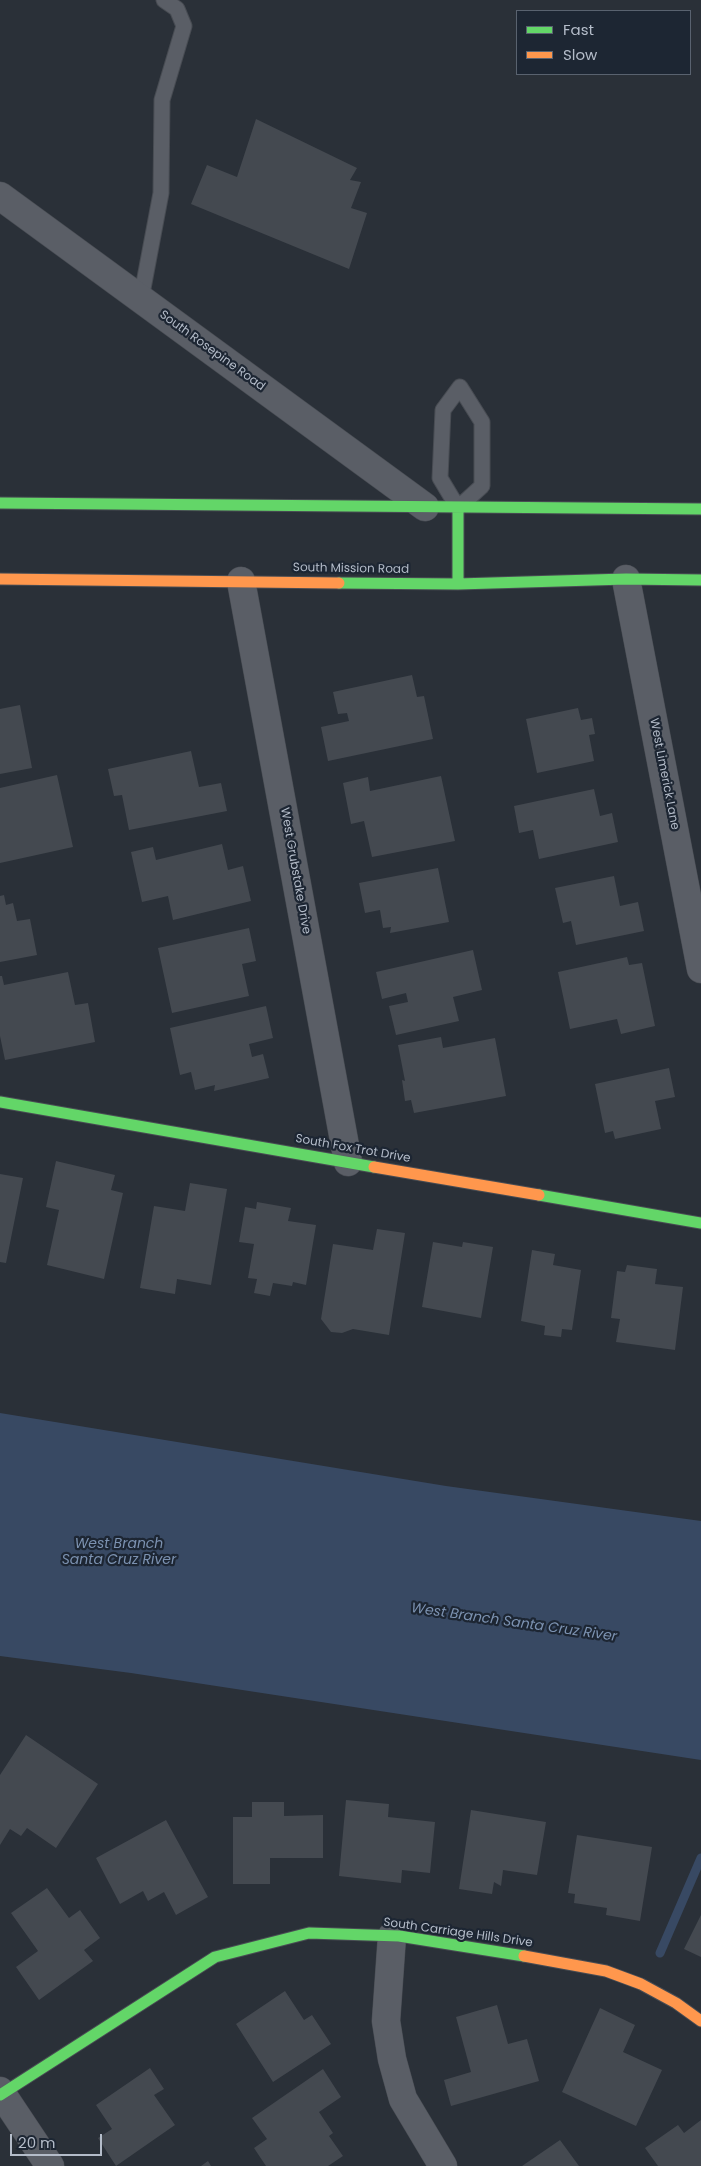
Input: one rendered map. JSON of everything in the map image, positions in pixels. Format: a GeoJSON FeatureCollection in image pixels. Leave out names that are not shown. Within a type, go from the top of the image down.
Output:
{"type":"FeatureCollection","features":[{"type":"Feature","properties":{"kind":"main road"},"geometry":{"type":"LineString","coordinates":[[0,503],[701,509]]}},
{"type":"Feature","properties":{"kind":"main road"},"geometry":{"type":"LineString","coordinates":[[458,508],[458,584]]}},
{"type":"Feature","properties":{"kind":"main road","name":"South Mission Road"},"geometry":{"type":"LineString","coordinates":[[0,579],[241,580],[458,584],[626,579],[701,580]]}},
{"type":"Feature","properties":{"kind":"main road","name":"South Fox Trot Drive"},"geometry":{"type":"LineString","coordinates":[[0,1102],[701,1223]]}},
{"type":"Feature","properties":{"kind":"main road","name":"South Carriage Hills Drive"},"geometry":{"type":"LineString","coordinates":[[1,2093],[215,1957],[309,1933],[392,1936],[571,1963],[606,1971],[641,1984],[676,2002],[701,2021]]}},
{"type":"Feature","properties":{"kind":"street","name":"South Rosepine Road"},"geometry":{"type":"LineString","coordinates":[[0,196],[425,507]]}},
{"type":"Feature","properties":{"kind":"street","name":"West Limerick Lane"},"geometry":{"type":"LineString","coordinates":[[626,579],[701,969]]}},
{"type":"Feature","properties":{"kind":"street","name":"West Grubstake Drive"},"geometry":{"type":"LineString","coordinates":[[241,580],[348,1162]]}},
{"type":"Feature","properties":{"kind":"street"},"geometry":{"type":"LineString","coordinates":[[392,1936],[386,2021],[392,2058],[402,2099],[443,2166]]}},
{"type":"Feature","properties":{"kind":"street"},"geometry":{"type":"LineString","coordinates":[[1,2093],[50,2166]]}},
{"type":"Feature","properties":{"kind":"lane"},"geometry":{"type":"LineString","coordinates":[[141,299],[161,192],[162,100],[184,26],[177,9],[164,0]]}},
{"type":"Feature","properties":{"kind":"lane"},"geometry":{"type":"LineString","coordinates":[[460,387],[482,422],[482,486],[458,508],[440,478],[443,410],[460,387]]}},
{"type":"Feature","properties":{"kind":"water","name":"West Branch Santa Cruz River"},"geometry":{"type":"Polygon","coordinates":[[[0,1413],[446,1486],[701,1521],[701,1760],[131,1673],[0,1656],[0,1413]]]}},
{"type":"Feature","properties":{"kind":"building"},"geometry":{"type":"Polygon","coordinates":[[[256,119],[357,168],[350,180],[361,182],[351,208],[367,213],[349,269],[191,204],[207,165],[237,177],[256,119]]]}},
{"type":"Feature","properties":{"kind":"building"},"geometry":{"type":"Polygon","coordinates":[[[412,675],[417,697],[424,696],[433,739],[328,761],[321,727],[349,721],[347,713],[338,714],[333,692],[412,675]]]}},
{"type":"Feature","properties":{"kind":"building"},"geometry":{"type":"Polygon","coordinates":[[[20,705],[32,768],[0,774],[0,709],[20,705]]]}},
{"type":"Feature","properties":{"kind":"building"},"geometry":{"type":"Polygon","coordinates":[[[578,708],[581,720],[592,718],[595,734],[589,735],[594,761],[537,773],[526,719],[578,708]]]}},
{"type":"Feature","properties":{"kind":"building"},"geometry":{"type":"Polygon","coordinates":[[[191,751],[199,787],[221,783],[227,811],[129,830],[122,795],[114,796],[108,769],[191,751]]]}},
{"type":"Feature","properties":{"kind":"building"},"geometry":{"type":"Polygon","coordinates":[[[57,775],[73,847],[0,863],[0,788],[57,775]]]}},
{"type":"Feature","properties":{"kind":"building"},"geometry":{"type":"Polygon","coordinates":[[[441,776],[455,841],[372,857],[364,821],[351,824],[343,783],[368,777],[370,791],[441,776]]]}},
{"type":"Feature","properties":{"kind":"building"},"geometry":{"type":"Polygon","coordinates":[[[594,789],[600,816],[612,813],[618,842],[539,859],[533,830],[519,833],[514,806],[594,789]]]}},
{"type":"Feature","properties":{"kind":"building"},"geometry":{"type":"Polygon","coordinates":[[[222,844],[228,870],[243,866],[251,901],[173,920],[168,896],[142,902],[131,852],[153,847],[156,860],[222,844]]]}},
{"type":"Feature","properties":{"kind":"building"},"geometry":{"type":"Polygon","coordinates":[[[438,868],[449,922],[390,933],[391,927],[383,928],[380,910],[365,913],[359,883],[438,868]]]}},
{"type":"Feature","properties":{"kind":"building"},"geometry":{"type":"Polygon","coordinates":[[[614,876],[620,906],[638,902],[644,931],[576,945],[571,921],[563,923],[555,888],[614,876]]]}},
{"type":"Feature","properties":{"kind":"building"},"geometry":{"type":"Polygon","coordinates":[[[4,895],[6,905],[13,903],[17,921],[30,919],[37,955],[0,962],[0,896],[4,895]]]}},
{"type":"Feature","properties":{"kind":"building"},"geometry":{"type":"Polygon","coordinates":[[[249,928],[256,961],[242,964],[249,996],[172,1013],[158,948],[249,928]]]}},
{"type":"Feature","properties":{"kind":"building"},"geometry":{"type":"Polygon","coordinates":[[[473,950],[482,990],[453,997],[459,1021],[396,1035],[389,1006],[408,1002],[406,993],[382,999],[376,972],[473,950]]]}},
{"type":"Feature","properties":{"kind":"building"},"geometry":{"type":"Polygon","coordinates":[[[627,957],[629,965],[642,963],[655,1026],[621,1034],[617,1019],[570,1029],[558,972],[627,957]]]}},
{"type":"Feature","properties":{"kind":"building"},"geometry":{"type":"Polygon","coordinates":[[[68,972],[75,1005],[88,1003],[95,1042],[5,1060],[0,1036],[0,976],[2,976],[4,985],[68,972]]]}},
{"type":"Feature","properties":{"kind":"building"},"geometry":{"type":"Polygon","coordinates":[[[266,1006],[273,1038],[249,1044],[252,1057],[263,1054],[269,1078],[214,1091],[215,1085],[195,1090],[191,1072],[180,1075],[170,1028],[266,1006]]]}},
{"type":"Feature","properties":{"kind":"building"},"geometry":{"type":"Polygon","coordinates":[[[441,1037],[443,1048],[495,1038],[506,1096],[414,1113],[411,1100],[405,1101],[402,1080],[405,1081],[398,1045],[441,1037]]]}},
{"type":"Feature","properties":{"kind":"building"},"geometry":{"type":"Polygon","coordinates":[[[669,1068],[675,1097],[655,1101],[661,1129],[615,1139],[613,1131],[605,1133],[595,1084],[669,1068]]]}},
{"type":"Feature","properties":{"kind":"building"},"geometry":{"type":"Polygon","coordinates":[[[56,1161],[115,1175],[111,1190],[123,1193],[104,1279],[47,1265],[59,1210],[46,1207],[56,1161]]]}},
{"type":"Feature","properties":{"kind":"building"},"geometry":{"type":"Polygon","coordinates":[[[0,1174],[23,1178],[6,1263],[0,1262],[0,1174]]]}},
{"type":"Feature","properties":{"kind":"building"},"geometry":{"type":"Polygon","coordinates":[[[190,1183],[227,1189],[211,1285],[177,1279],[175,1294],[140,1288],[154,1206],[185,1211],[190,1183]]]}},
{"type":"Feature","properties":{"kind":"building"},"geometry":{"type":"Polygon","coordinates":[[[257,1202],[291,1208],[288,1221],[316,1225],[306,1285],[293,1282],[292,1286],[273,1283],[270,1296],[254,1293],[257,1279],[248,1278],[254,1244],[239,1242],[245,1207],[256,1209],[257,1202]]]}},
{"type":"Feature","properties":{"kind":"building"},"geometry":{"type":"Polygon","coordinates":[[[377,1229],[405,1233],[389,1335],[353,1329],[342,1333],[331,1332],[321,1319],[333,1244],[373,1250],[377,1229]]]}},
{"type":"Feature","properties":{"kind":"building"},"geometry":{"type":"Polygon","coordinates":[[[433,1242],[462,1247],[463,1242],[493,1247],[481,1318],[422,1307],[433,1242]]]}},
{"type":"Feature","properties":{"kind":"building"},"geometry":{"type":"Polygon","coordinates":[[[532,1250],[555,1254],[553,1265],[581,1270],[572,1330],[562,1329],[561,1337],[544,1335],[545,1326],[521,1321],[532,1250]]]}},
{"type":"Feature","properties":{"kind":"building"},"geometry":{"type":"Polygon","coordinates":[[[627,1265],[657,1269],[655,1284],[683,1287],[675,1350],[616,1342],[620,1319],[611,1318],[617,1271],[625,1272],[627,1265]]]}},
{"type":"Feature","properties":{"kind":"building"},"geometry":{"type":"Polygon","coordinates":[[[26,1735],[98,1784],[56,1848],[27,1828],[21,1836],[10,1829],[0,1845],[0,1775],[26,1735]]]}},
{"type":"Feature","properties":{"kind":"building"},"geometry":{"type":"Polygon","coordinates":[[[346,1800],[389,1804],[388,1817],[435,1822],[430,1873],[402,1870],[401,1883],[339,1876],[346,1800]]]}},
{"type":"Feature","properties":{"kind":"building"},"geometry":{"type":"Polygon","coordinates":[[[252,1802],[284,1802],[284,1816],[323,1815],[323,1858],[270,1858],[270,1884],[233,1884],[233,1817],[252,1817],[252,1802]]]}},
{"type":"Feature","properties":{"kind":"building"},"geometry":{"type":"Polygon","coordinates":[[[471,1810],[546,1822],[537,1875],[503,1870],[501,1886],[494,1882],[492,1894],[459,1889],[471,1810]]]}},
{"type":"Feature","properties":{"kind":"building"},"geometry":{"type":"Polygon","coordinates":[[[166,1820],[208,1897],[176,1915],[164,1892],[148,1901],[143,1891],[120,1904],[96,1858],[166,1820]]]}},
{"type":"Feature","properties":{"kind":"building"},"geometry":{"type":"Polygon","coordinates":[[[577,1835],[652,1847],[640,1921],[606,1915],[607,1908],[574,1903],[575,1894],[568,1893],[577,1835]]]}},
{"type":"Feature","properties":{"kind":"building"},"geometry":{"type":"Polygon","coordinates":[[[47,1888],[69,1918],[80,1910],[100,1938],[84,1950],[93,1961],[39,2000],[16,1967],[38,1951],[11,1913],[47,1888]]]}},
{"type":"Feature","properties":{"kind":"building"},"geometry":{"type":"Polygon","coordinates":[[[701,1915],[701,1957],[684,1949],[701,1915]]]}},
{"type":"Feature","properties":{"kind":"building"},"geometry":{"type":"Polygon","coordinates":[[[285,1991],[304,2020],[312,2015],[331,2044],[273,2082],[236,2024],[285,1991]]]}},
{"type":"Feature","properties":{"kind":"building"},"geometry":{"type":"Polygon","coordinates":[[[497,2005],[508,2044],[527,2039],[539,2081],[451,2106],[444,2080],[471,2072],[456,2017],[497,2005]]]}},
{"type":"Feature","properties":{"kind":"building"},"geometry":{"type":"Polygon","coordinates":[[[600,2008],[635,2025],[623,2052],[662,2070],[636,2126],[562,2092],[600,2008]]]}},
{"type":"Feature","properties":{"kind":"building"},"geometry":{"type":"Polygon","coordinates":[[[150,2068],[164,2089],[154,2095],[175,2125],[116,2166],[98,2138],[112,2129],[96,2105],[150,2068]]]}},
{"type":"Feature","properties":{"kind":"building"},"geometry":{"type":"Polygon","coordinates":[[[323,2069],[341,2097],[319,2112],[333,2133],[329,2136],[343,2156],[328,2166],[266,2166],[254,2148],[267,2139],[252,2118],[323,2069]]]}},
{"type":"Feature","properties":{"kind":"building"},"geometry":{"type":"Polygon","coordinates":[[[701,2120],[701,2166],[658,2166],[645,2148],[678,2125],[684,2133],[701,2120]]]}},
{"type":"Feature","properties":{"kind":"building"},"geometry":{"type":"Polygon","coordinates":[[[560,2140],[579,2166],[522,2166],[560,2140]]]}},
{"type":"Feature","properties":{"kind":"building"},"geometry":{"type":"Polygon","coordinates":[[[208,2161],[211,2166],[201,2166],[208,2161]]]}},
{"type":"Feature","properties":{"kind":"waterway"},"geometry":{"type":"LineString","coordinates":[[660,1953],[701,1858]]}},
{"type":"Feature","properties":{"kind":"traffic: fast"},"geometry":{"type":"LineString","coordinates":[[0,503],[701,509]]}},
{"type":"Feature","properties":{"kind":"traffic: fast"},"geometry":{"type":"LineString","coordinates":[[458,508],[458,584]]}},
{"type":"Feature","properties":{"kind":"traffic: fast"},"geometry":{"type":"LineString","coordinates":[[339,583],[458,584],[626,579],[701,580]]}},
{"type":"Feature","properties":{"kind":"traffic: fast"},"geometry":{"type":"LineString","coordinates":[[0,1102],[374,1167]]}},
{"type":"Feature","properties":{"kind":"traffic: fast"},"geometry":{"type":"LineString","coordinates":[[539,1195],[701,1223]]}},
{"type":"Feature","properties":{"kind":"traffic: fast"},"geometry":{"type":"LineString","coordinates":[[0,2095],[215,1957],[309,1933],[399,1936],[524,1956]]}},
{"type":"Feature","properties":{"kind":"traffic: slow"},"geometry":{"type":"LineString","coordinates":[[0,579],[339,583]]}},
{"type":"Feature","properties":{"kind":"traffic: slow"},"geometry":{"type":"LineString","coordinates":[[374,1167],[539,1195]]}},
{"type":"Feature","properties":{"kind":"traffic: slow"},"geometry":{"type":"LineString","coordinates":[[524,1956],[606,1971],[641,1984],[676,2003],[701,2021]]}}]}
